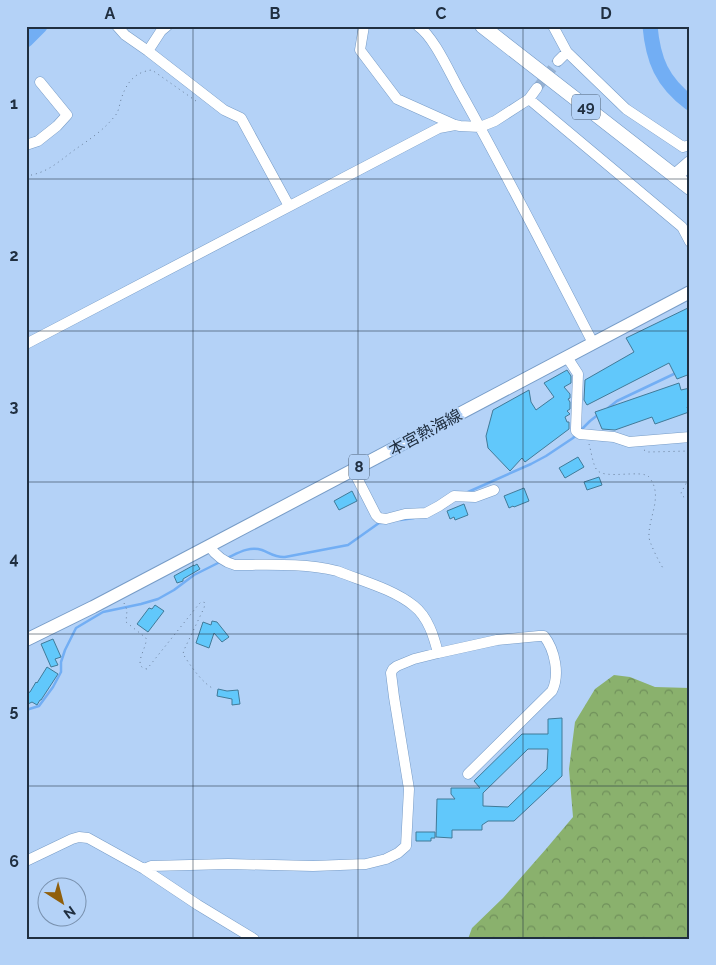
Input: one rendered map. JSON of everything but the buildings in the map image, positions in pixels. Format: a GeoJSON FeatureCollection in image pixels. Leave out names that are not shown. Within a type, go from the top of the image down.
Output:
{"type":"FeatureCollection","features":[{"type":"Feature","properties":{"kind":"highway","name":"49"},"geometry":{"type":"LineString","coordinates":[[482,26],[690,188]]}},
{"type":"Feature","properties":{"kind":"highway"},"geometry":{"type":"LineString","coordinates":[[675,176],[690,163]]}},
{"type":"Feature","properties":{"kind":"main road","name":"本宮熱海線"},"geometry":{"type":"LineString","coordinates":[[26,640],[118,594],[690,292]]}},
{"type":"Feature","properties":{"kind":"street"},"geometry":{"type":"LineString","coordinates":[[117,26],[126,35],[224,110],[241,118],[289,206]]}},
{"type":"Feature","properties":{"kind":"street"},"geometry":{"type":"LineString","coordinates":[[148,51],[161,30],[167,26]]}},
{"type":"Feature","properties":{"kind":"street"},"geometry":{"type":"LineString","coordinates":[[364,26],[360,50],[397,99],[455,125],[480,127],[495,121],[528,99],[537,88]]}},
{"type":"Feature","properties":{"kind":"street"},"geometry":{"type":"LineString","coordinates":[[418,26],[425,32],[434,46],[480,127],[593,343]]}},
{"type":"Feature","properties":{"kind":"street"},"geometry":{"type":"LineString","coordinates":[[553,26],[567,52],[626,109],[683,147],[690,145]]}},
{"type":"Feature","properties":{"kind":"street"},"geometry":{"type":"LineString","coordinates":[[558,61],[567,52]]}},
{"type":"Feature","properties":{"kind":"street"},"geometry":{"type":"LineString","coordinates":[[26,146],[38,141],[57,126],[67,115],[40,82]]}},
{"type":"Feature","properties":{"kind":"street"},"geometry":{"type":"LineString","coordinates":[[528,99],[682,227],[690,242]]}},
{"type":"Feature","properties":{"kind":"street"},"geometry":{"type":"LineString","coordinates":[[26,344],[440,128],[455,125]]}},
{"type":"Feature","properties":{"kind":"street"},"geometry":{"type":"LineString","coordinates":[[567,357],[578,374],[576,430],[580,434],[614,437],[629,442],[690,437]]}},
{"type":"Feature","properties":{"kind":"street"},"geometry":{"type":"LineString","coordinates":[[352,470],[376,515],[383,519],[405,514],[426,513],[454,496],[475,497],[494,490]]}},
{"type":"Feature","properties":{"kind":"street"},"geometry":{"type":"LineString","coordinates":[[209,546],[214,553],[227,563],[235,565],[295,565],[328,569],[396,594],[414,606],[423,616],[435,638],[438,653]]}},
{"type":"Feature","properties":{"kind":"street"},"geometry":{"type":"LineString","coordinates":[[144,869],[151,866],[228,864],[313,866],[366,864],[386,859],[406,846],[408,789],[391,673],[393,669],[414,659],[497,640],[544,636],[550,645],[556,669],[556,681],[552,692],[468,774]]}},
{"type":"Feature","properties":{"kind":"street"},"geometry":{"type":"LineString","coordinates":[[26,861],[72,838],[85,837],[144,869],[254,939]]}},
{"type":"Feature","properties":{"kind":"path"},"geometry":{"type":"LineString","coordinates":[[26,176],[48,170],[95,136],[119,109],[120,102],[130,80],[143,71],[152,70],[198,102]]}},
{"type":"Feature","properties":{"kind":"path"},"geometry":{"type":"LineString","coordinates":[[586,434],[597,470],[603,473],[643,474],[649,477],[656,492],[649,538],[663,568]]}},
{"type":"Feature","properties":{"kind":"path"},"geometry":{"type":"LineString","coordinates":[[634,442],[637,446],[648,452],[690,451]]}},
{"type":"Feature","properties":{"kind":"path"},"geometry":{"type":"LineString","coordinates":[[689,498],[685,498],[681,493],[690,476]]}},
{"type":"Feature","properties":{"kind":"path"},"geometry":{"type":"LineString","coordinates":[[118,594],[127,607],[126,622],[146,638],[147,642],[139,662],[140,666],[145,669],[199,604],[204,602],[202,612],[184,650],[184,654],[202,680],[214,688]]}},
{"type":"Feature","properties":{"kind":"green space"},"geometry":{"type":"Polygon","coordinates":[[[614,675],[630,677],[655,687],[690,688],[690,939],[468,939],[472,928],[503,898],[573,817],[569,769],[575,722],[595,689],[614,675]]]}},
{"type":"Feature","properties":{"kind":"waterway"},"geometry":{"type":"LineString","coordinates":[[26,40],[40,26]]}},
{"type":"Feature","properties":{"kind":"waterway"},"geometry":{"type":"LineString","coordinates":[[650,26],[651,38],[661,69],[672,87],[690,103]]}},
{"type":"Feature","properties":{"kind":"waterway"},"geometry":{"type":"LineString","coordinates":[[608,408],[617,401],[676,373]]}},
{"type":"Feature","properties":{"kind":"waterway"},"geometry":{"type":"LineString","coordinates":[[581,430],[599,414]]}},
{"type":"Feature","properties":{"kind":"waterway"},"geometry":{"type":"LineString","coordinates":[[468,492],[531,464],[577,434]]}},
{"type":"Feature","properties":{"kind":"waterway"},"geometry":{"type":"LineString","coordinates":[[400,520],[414,518]]}},
{"type":"Feature","properties":{"kind":"waterway"},"geometry":{"type":"LineString","coordinates":[[227,558],[253,549],[285,557],[348,545],[379,523],[382,523]]}},
{"type":"Feature","properties":{"kind":"waterway"},"geometry":{"type":"LineString","coordinates":[[26,710],[39,706],[53,687],[61,672],[61,662],[65,650],[76,628],[103,612],[158,599],[194,575],[220,562]]}},
{"type":"Feature","properties":{"kind":"tunnel"},"geometry":{"type":"LineString","coordinates":[[537,88],[558,61]]}}]}
